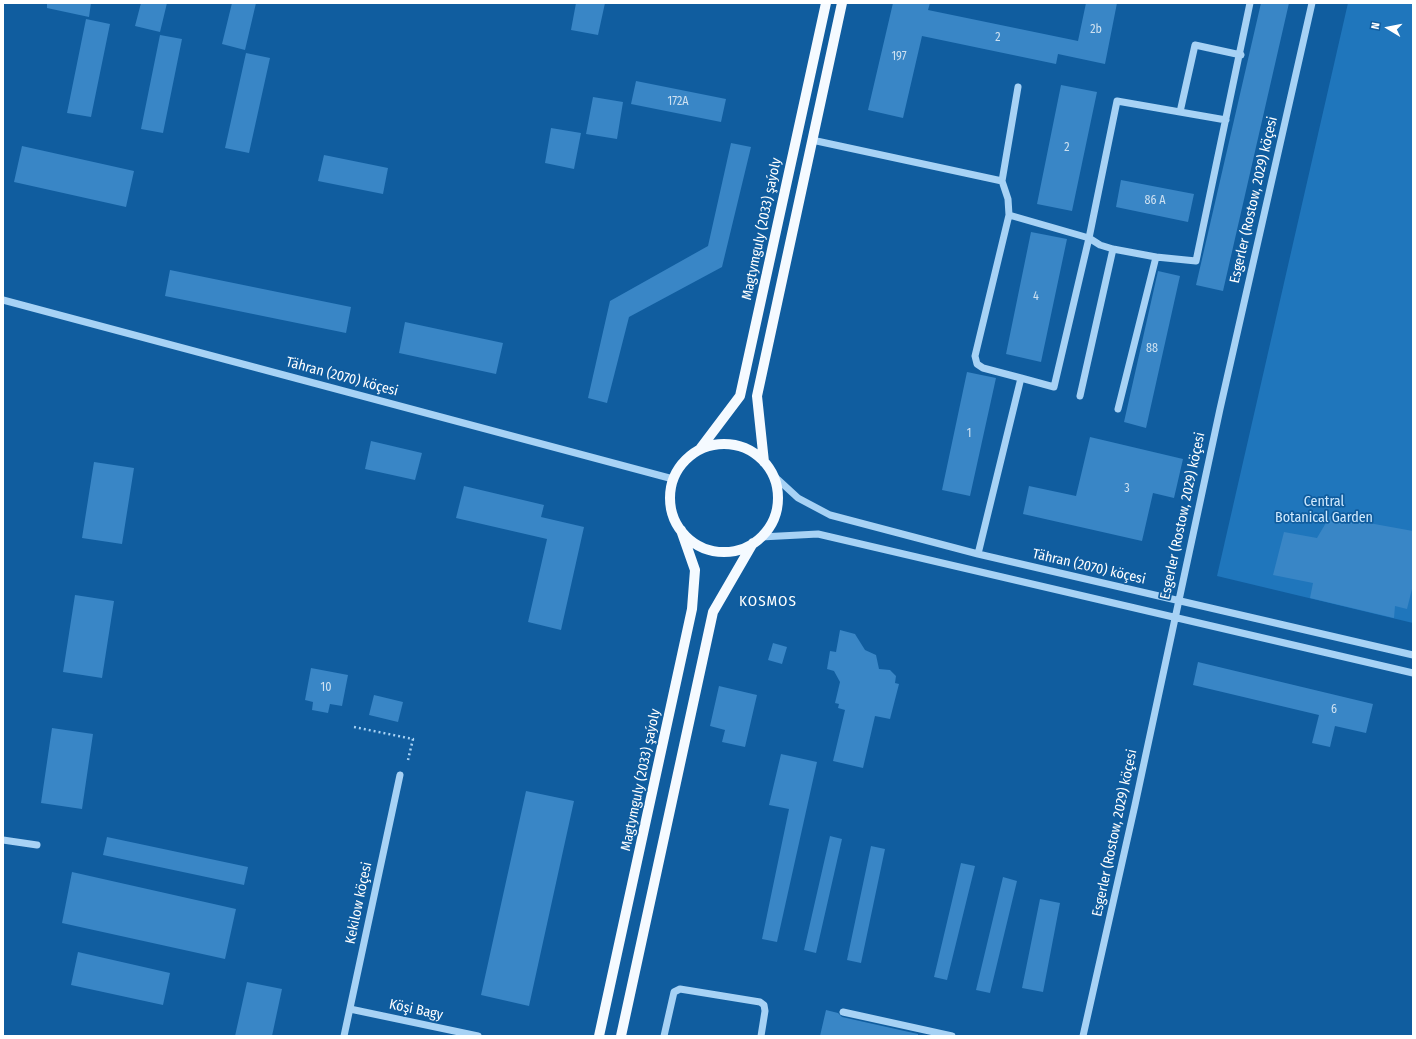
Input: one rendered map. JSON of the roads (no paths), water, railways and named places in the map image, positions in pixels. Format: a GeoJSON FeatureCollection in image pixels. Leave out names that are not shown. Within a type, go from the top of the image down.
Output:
{"type":"FeatureCollection","features":[{"type":"Feature","properties":{"kind":"main road","name":"Magtymguly (2033) şaýoly"},"geometry":{"type":"LineString","coordinates":[[700,449],[740,396],[826,3]]}},
{"type":"Feature","properties":{"kind":"main road"},"geometry":{"type":"LineString","coordinates":[[764,462],[756,396],[842,3]]}},
{"type":"Feature","properties":{"kind":"main road"},"geometry":{"type":"LineString","coordinates":[[620,1036],[712,612],[757,540],[767,530],[776,513],[778,493],[773,474],[764,462],[749,449],[730,444],[709,446],[700,449],[684,462],[673,479],[670,495],[672,511],[681,530],[696,544],[714,551],[734,551],[757,540]]}},
{"type":"Feature","properties":{"kind":"main road","name":"Magtymguly (2033) şaýoly"},"geometry":{"type":"LineString","coordinates":[[599,1036],[692,609],[695,570],[681,530]]}},
{"type":"Feature","properties":{"kind":"street"},"geometry":{"type":"LineString","coordinates":[[1009,216],[1089,238],[1100,245],[1113,249],[1193,262],[1197,260],[1241,55],[1250,3]]}},
{"type":"Feature","properties":{"kind":"street","name":"Esgerler (Rostow, 2029) köçesi"},"geometry":{"type":"LineString","coordinates":[[1083,1036],[1135,805],[1221,401],[1312,3]]}},
{"type":"Feature","properties":{"kind":"street"},"geometry":{"type":"LineString","coordinates":[[1180,112],[1195,45],[1241,55]]}},
{"type":"Feature","properties":{"kind":"street"},"geometry":{"type":"LineString","coordinates":[[1018,87],[1002,181],[1008,199],[1009,216],[975,356],[977,364],[983,368],[1054,387],[1089,238],[1118,100],[1226,120]]}},
{"type":"Feature","properties":{"kind":"street"},"geometry":{"type":"LineString","coordinates":[[812,140],[1002,181]]}},
{"type":"Feature","properties":{"kind":"street"},"geometry":{"type":"LineString","coordinates":[[1080,396],[1113,249]]}},
{"type":"Feature","properties":{"kind":"street"},"geometry":{"type":"LineString","coordinates":[[1118,409],[1156,257]]}},
{"type":"Feature","properties":{"kind":"street","name":"Tähran (2070) köçesi"},"geometry":{"type":"LineString","coordinates":[[3,300],[673,479]]}},
{"type":"Feature","properties":{"kind":"street"},"geometry":{"type":"LineString","coordinates":[[978,554],[1021,378]]}},
{"type":"Feature","properties":{"kind":"street","name":"Tähran (2070) köçesi"},"geometry":{"type":"LineString","coordinates":[[773,474],[798,498],[830,515],[978,554],[1413,655]]}},
{"type":"Feature","properties":{"kind":"street"},"geometry":{"type":"LineString","coordinates":[[757,540],[818,534],[1413,673]]}},
{"type":"Feature","properties":{"kind":"street","name":"Kekilow köçesi"},"geometry":{"type":"LineString","coordinates":[[344,1036],[400,775]]}},
{"type":"Feature","properties":{"kind":"street"},"geometry":{"type":"LineString","coordinates":[[3,840],[37,845]]}},
{"type":"Feature","properties":{"kind":"street"},"geometry":{"type":"LineString","coordinates":[[664,1036],[674,992],[680,989],[760,1002],[764,1006],[765,1011],[761,1036]]}},
{"type":"Feature","properties":{"kind":"street","name":"Köşi Bagy"},"geometry":{"type":"LineString","coordinates":[[350,1009],[478,1036]]}},
{"type":"Feature","properties":{"kind":"street"},"geometry":{"type":"LineString","coordinates":[[843,1012],[952,1036]]}},
{"type":"Feature","properties":{"kind":"district","name":"KOSMOS"},"geometry":{"type":"Point","coordinates":[768,602]}},
{"type":"Feature","properties":{"kind":"park label","name":"Central Botanical Garden"},"geometry":{"type":"Point","coordinates":[1324,510]}}]}
